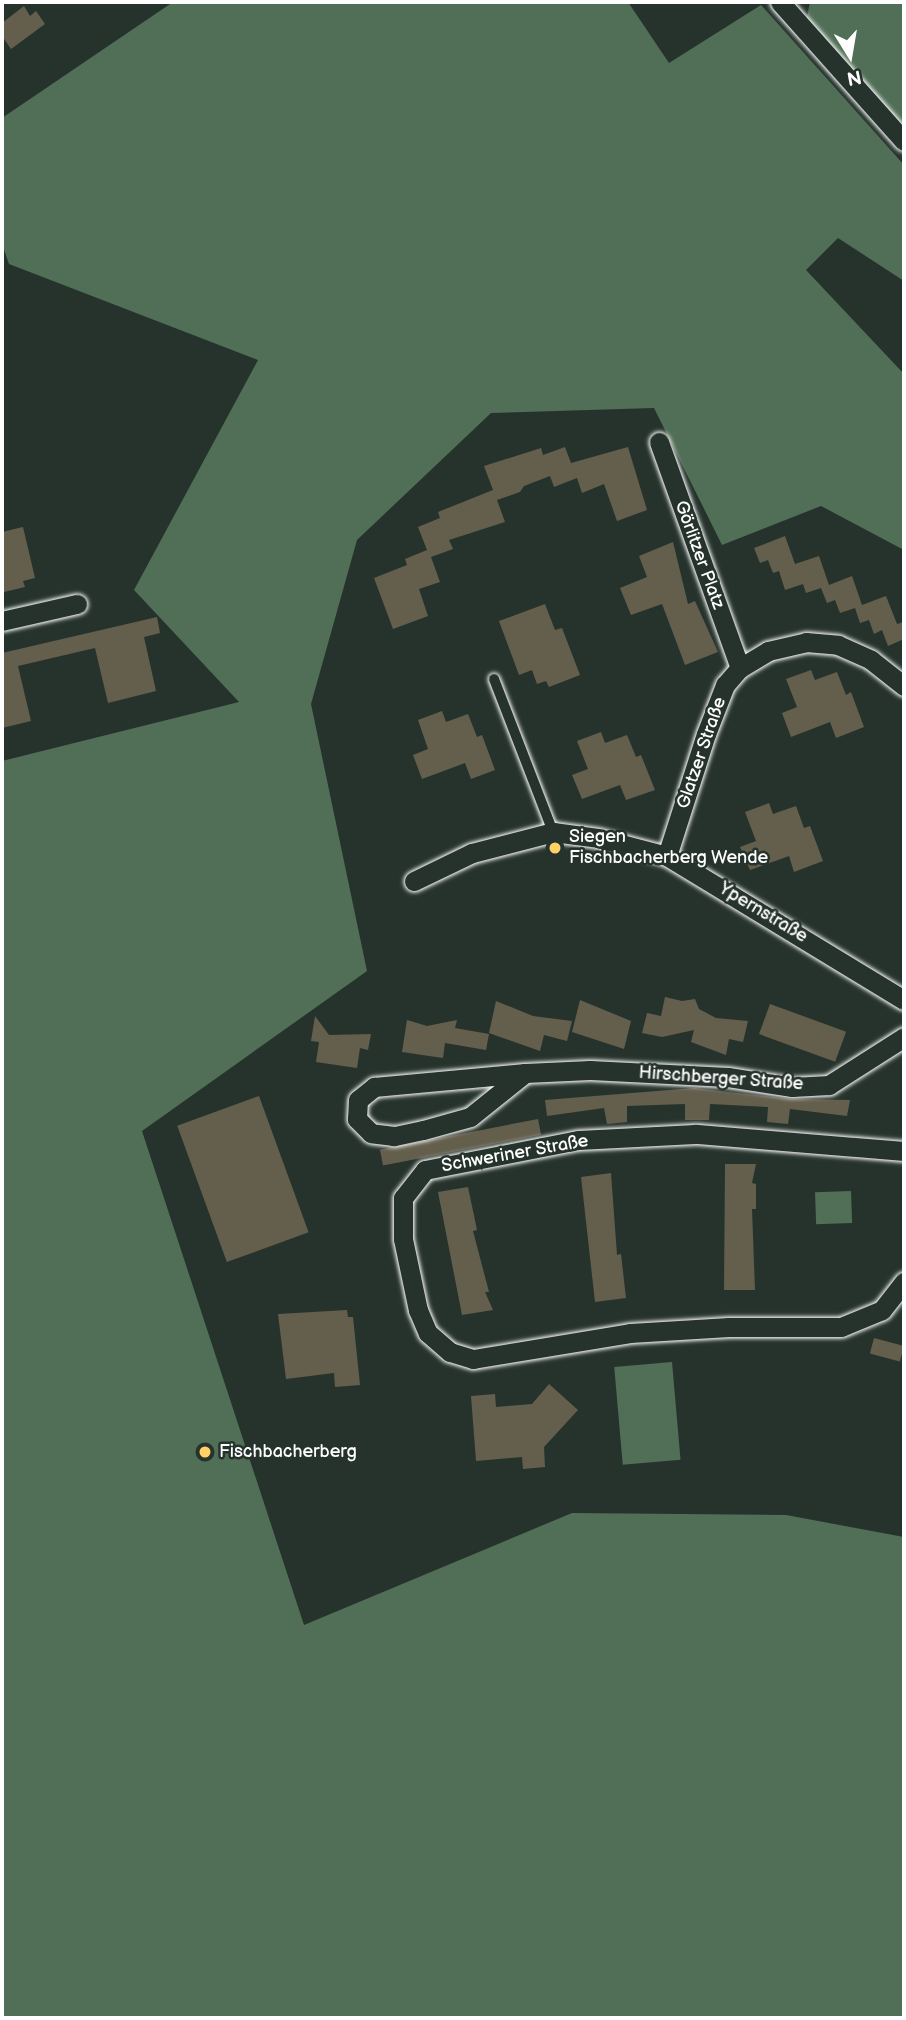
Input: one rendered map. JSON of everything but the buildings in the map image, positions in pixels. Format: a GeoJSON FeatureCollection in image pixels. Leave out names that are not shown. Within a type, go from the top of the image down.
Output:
{"type":"FeatureCollection","features":[{"type":"Feature","properties":{"kind":"street"},"geometry":{"type":"LineString","coordinates":[[780,2],[904,141]]}},
{"type":"Feature","properties":{"kind":"street","name":"Görlitzer Platz"},"geometry":{"type":"LineString","coordinates":[[659,442],[740,668]]}},
{"type":"Feature","properties":{"kind":"street"},"geometry":{"type":"LineString","coordinates":[[2,621],[77,604]]}},
{"type":"Feature","properties":{"kind":"street","name":"Glatzer Straße"},"geometry":{"type":"LineString","coordinates":[[667,856],[706,734],[726,685],[740,668],[768,651],[806,642],[838,645],[871,660],[904,686]]}},
{"type":"Feature","properties":{"kind":"street","name":"Ypernstraße"},"geometry":{"type":"LineString","coordinates":[[414,881],[472,853],[553,832],[598,838],[667,856],[904,1000]]}},
{"type":"Feature","properties":{"kind":"street","name":"Hirschberger Straße"},"geometry":{"type":"LineString","coordinates":[[524,1073],[470,1117],[423,1130],[394,1136],[371,1133],[357,1119],[358,1100],[374,1087],[524,1073],[590,1070],[728,1077],[792,1087],[829,1085],[904,1037]]}},
{"type":"Feature","properties":{"kind":"street","name":"Schweriner Straße"},"geometry":{"type":"LineString","coordinates":[[904,1151],[695,1134],[578,1140],[425,1170],[403,1198],[403,1225],[418,1310],[428,1333],[450,1352],[474,1359],[630,1333],[729,1326],[841,1327],[882,1310],[904,1282]]}},
{"type":"Feature","properties":{"kind":"lane"},"geometry":{"type":"LineString","coordinates":[[494,679],[553,832]]}},
{"type":"Feature","properties":{"kind":"green space"},"geometry":{"type":"Polygon","coordinates":[[[173,2],[628,2],[669,63],[761,5],[904,165],[904,281],[838,238],[806,270],[904,374],[904,550],[821,506],[722,545],[654,408],[491,413],[357,540],[311,704],[367,971],[142,1131],[304,1625],[572,1513],[786,1515],[904,1537],[904,2018],[2,2018],[2,761],[239,702],[134,590],[258,360],[9,264],[2,244],[2,118],[173,2]]]}},
{"type":"Feature","properties":{"kind":"green space"},"geometry":{"type":"Polygon","coordinates":[[[810,2],[904,2],[904,128],[806,22],[810,2]]]}},
{"type":"Feature","properties":{"kind":"green space"},"geometry":{"type":"Polygon","coordinates":[[[851,1191],[852,1223],[816,1224],[815,1192],[851,1191]]]}},
{"type":"Feature","properties":{"kind":"green space"},"geometry":{"type":"Polygon","coordinates":[[[672,1362],[681,1460],[623,1465],[614,1367],[672,1362]]]}},
{"type":"Feature","properties":{"kind":"place","name":"Siegen Fischbacherberg Wende"},"geometry":{"type":"Point","coordinates":[555,848]}},
{"type":"Feature","properties":{"kind":"place","name":"Fischbacherberg"},"geometry":{"type":"Point","coordinates":[205,1452]}}]}
